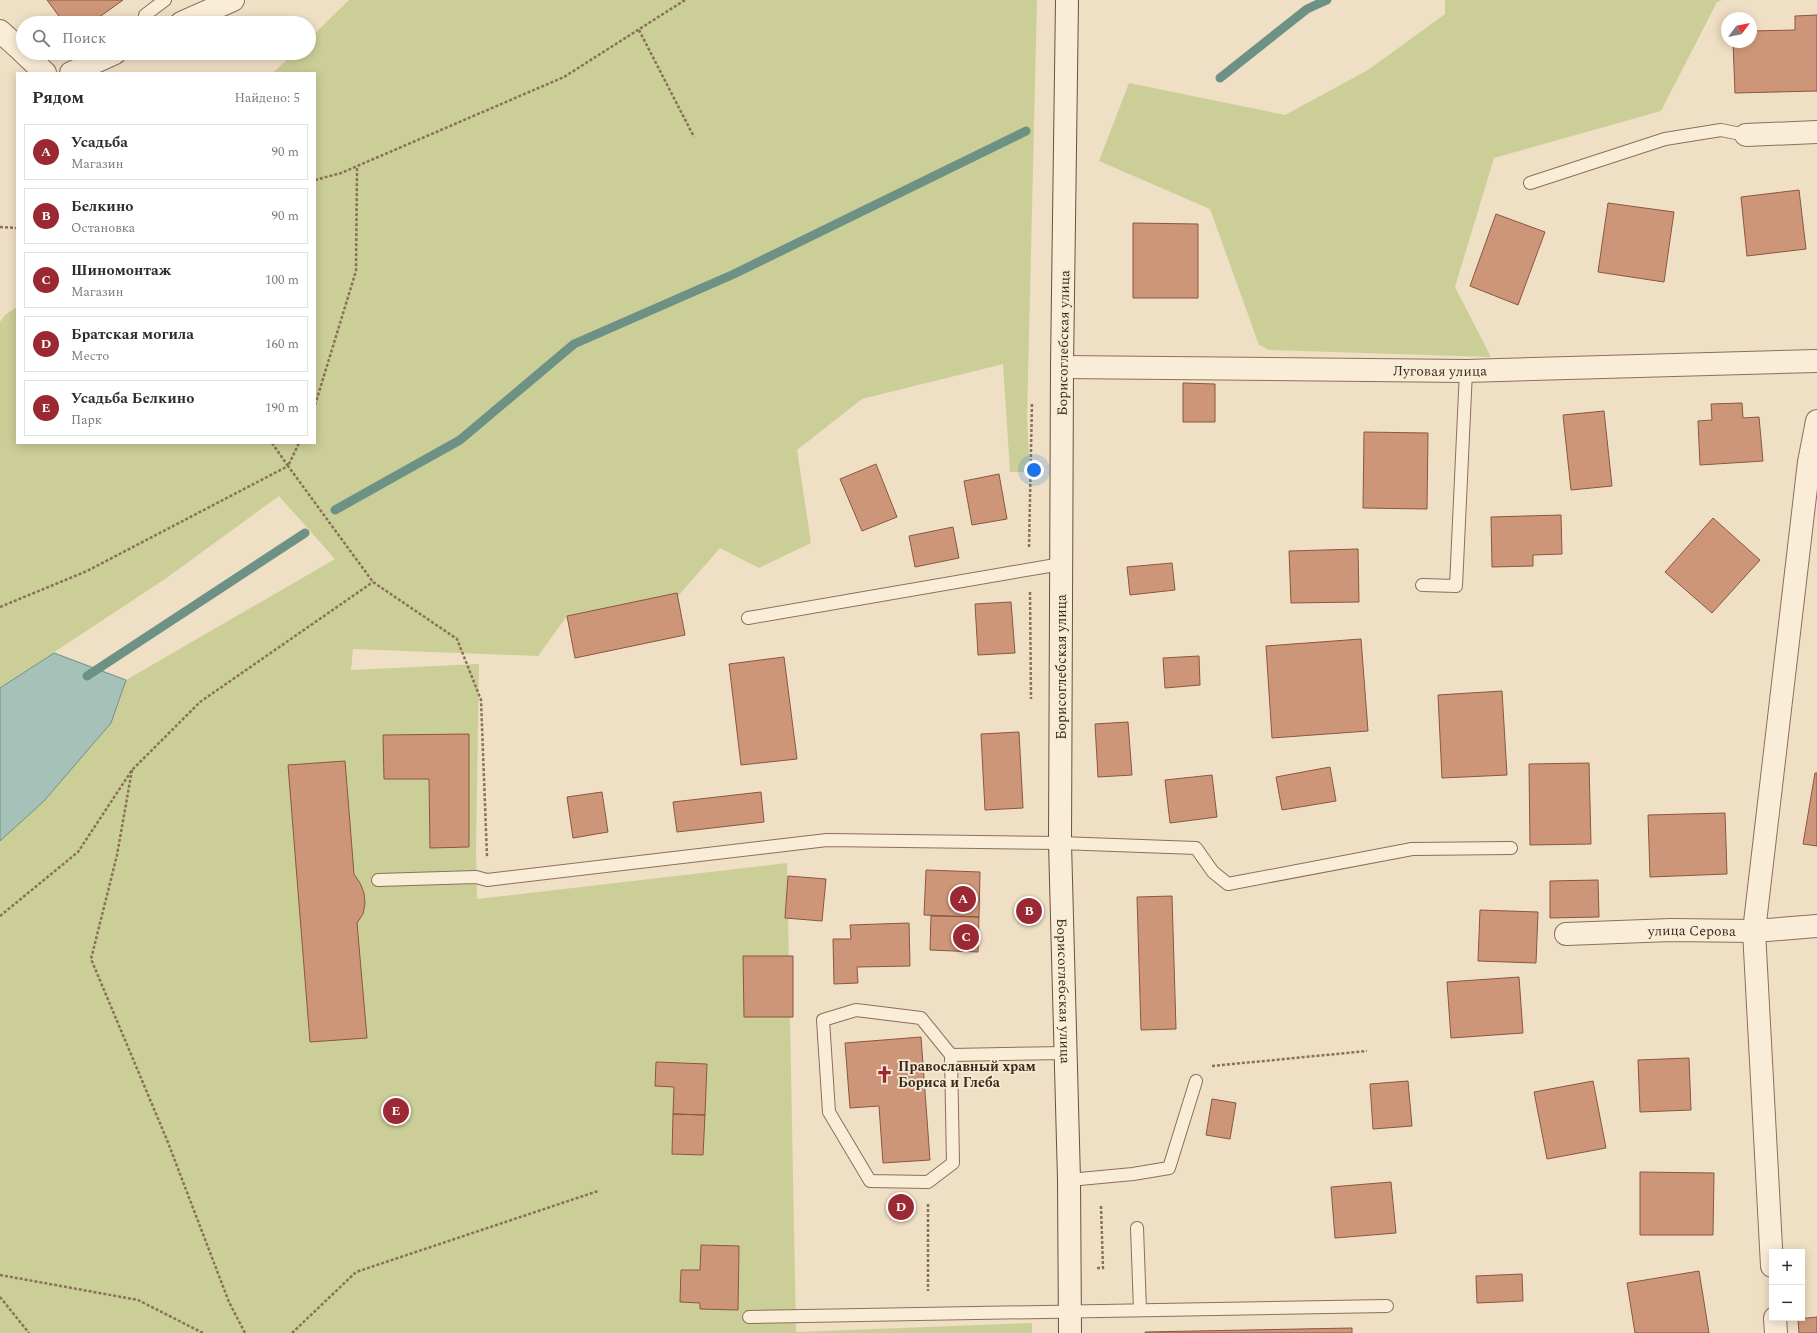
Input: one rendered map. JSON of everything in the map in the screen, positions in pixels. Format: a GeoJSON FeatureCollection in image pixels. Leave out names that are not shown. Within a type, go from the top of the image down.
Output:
{"type":"FeatureCollection","features":[{"type":"Feature","properties":{"kind":"street"},"geometry":{"type":"LineString","coordinates":[[197,16],[233,0]]}},
{"type":"Feature","properties":{"kind":"street","name":"Борисоглебская улица"},"geometry":{"type":"LineString","coordinates":[[1067,0],[1062,367],[1060,843],[1069,1180],[1070,1333]]}},
{"type":"Feature","properties":{"kind":"street"},"geometry":{"type":"LineString","coordinates":[[0,31],[16,46]]}},
{"type":"Feature","properties":{"kind":"street"},"geometry":{"type":"LineString","coordinates":[[31,60],[44,72]]}},
{"type":"Feature","properties":{"kind":"street"},"geometry":{"type":"LineString","coordinates":[[73,72],[100,60]]}},
{"type":"Feature","properties":{"kind":"street"},"geometry":{"type":"LineString","coordinates":[[1746,135],[1817,132]]}},
{"type":"Feature","properties":{"kind":"street","name":"Луговая улица"},"geometry":{"type":"LineString","coordinates":[[1062,367],[1466,371],[1817,362]]}},
{"type":"Feature","properties":{"kind":"street"},"geometry":{"type":"LineString","coordinates":[[1771,1249],[1754,931],[1817,421]]}},
{"type":"Feature","properties":{"kind":"street","name":"улица Серова"},"geometry":{"type":"LineString","coordinates":[[1566,934],[1671,930],[1754,931],[1817,926]]}},
{"type":"Feature","properties":{"kind":"street"},"geometry":{"type":"LineString","coordinates":[[1775,1321],[1776,1333]]}},
{"type":"Feature","properties":{"kind":"lane"},"geometry":{"type":"LineString","coordinates":[[145,16],[165,0]]}},
{"type":"Feature","properties":{"kind":"lane"},"geometry":{"type":"LineString","coordinates":[[1530,183],[1665,139],[1721,130],[1746,135]]}},
{"type":"Feature","properties":{"kind":"lane"},"geometry":{"type":"LineString","coordinates":[[1422,585],[1456,586],[1466,371]]}},
{"type":"Feature","properties":{"kind":"lane"},"geometry":{"type":"LineString","coordinates":[[748,618],[1061,564]]}},
{"type":"Feature","properties":{"kind":"lane"},"geometry":{"type":"LineString","coordinates":[[378,880],[476,877],[487,880],[827,840],[1060,843],[1196,848],[1213,872],[1228,884],[1412,849],[1511,848]]}},
{"type":"Feature","properties":{"kind":"lane"},"geometry":{"type":"LineString","coordinates":[[856,1010],[921,1018],[951,1055],[953,1163],[928,1182],[870,1181],[829,1112],[823,1020],[856,1010]]}},
{"type":"Feature","properties":{"kind":"lane"},"geometry":{"type":"LineString","coordinates":[[951,1055],[1066,1053]]}},
{"type":"Feature","properties":{"kind":"lane"},"geometry":{"type":"LineString","coordinates":[[1069,1180],[1133,1174],[1169,1168],[1196,1081]]}},
{"type":"Feature","properties":{"kind":"lane"},"geometry":{"type":"LineString","coordinates":[[1137,1228],[1140,1310]]}},
{"type":"Feature","properties":{"kind":"lane"},"geometry":{"type":"LineString","coordinates":[[749,1317],[1387,1306]]}},
{"type":"Feature","properties":{"kind":"path"},"geometry":{"type":"LineString","coordinates":[[316,180],[357,167],[564,77],[686,0]]}},
{"type":"Feature","properties":{"kind":"path"},"geometry":{"type":"LineString","coordinates":[[639,30],[694,137]]}},
{"type":"Feature","properties":{"kind":"path"},"geometry":{"type":"LineString","coordinates":[[316,402],[356,270],[357,167]]}},
{"type":"Feature","properties":{"kind":"path"},"geometry":{"type":"LineString","coordinates":[[0,227],[16,228]]}},
{"type":"Feature","properties":{"kind":"path"},"geometry":{"type":"LineString","coordinates":[[273,444],[373,582],[456,639],[481,700],[487,880]]}},
{"type":"Feature","properties":{"kind":"path"},"geometry":{"type":"LineString","coordinates":[[0,607],[87,571],[288,466],[299,444]]}},
{"type":"Feature","properties":{"kind":"path"},"geometry":{"type":"LineString","coordinates":[[0,916],[78,852],[132,770],[200,702],[373,582]]}},
{"type":"Feature","properties":{"kind":"path"},"geometry":{"type":"LineString","coordinates":[[132,770],[117,855],[91,959],[168,1140],[230,1302],[245,1333]]}},
{"type":"Feature","properties":{"kind":"path"},"geometry":{"type":"LineString","coordinates":[[1196,1081],[1213,1065],[1367,1051]]}},
{"type":"Feature","properties":{"kind":"path"},"geometry":{"type":"LineString","coordinates":[[928,1182],[928,1313]]}},
{"type":"Feature","properties":{"kind":"path"},"geometry":{"type":"LineString","coordinates":[[292,1333],[356,1272],[598,1191]]}},
{"type":"Feature","properties":{"kind":"path"},"geometry":{"type":"LineString","coordinates":[[0,1275],[138,1300],[203,1333]]}},
{"type":"Feature","properties":{"kind":"path"},"geometry":{"type":"LineString","coordinates":[[0,1297],[30,1333]]}},
{"type":"Feature","properties":{"kind":"green space"},"geometry":{"type":"Polygon","coordinates":[[[349,0],[1037,0],[1027,418],[1030,472],[1010,472],[1003,364],[862,399],[797,450],[811,543],[759,568],[720,548],[678,596],[567,616],[538,656],[353,649],[351,670],[479,664],[476,852],[477,899],[787,863],[796,1332],[1032,1323],[1032,1333],[0,1333],[0,841],[44,801],[111,723],[126,680],[335,559],[279,496],[165,579],[0,688],[0,322],[5,315],[16,308],[16,444],[316,444],[316,72],[274,72],[287,60],[316,60],[316,32],[349,0]]]}},
{"type":"Feature","properties":{"kind":"green space"},"geometry":{"type":"Polygon","coordinates":[[[1445,0],[1722,0],[1717,2],[1661,111],[1494,158],[1455,287],[1491,357],[1269,350],[1259,345],[1210,209],[1099,161],[1129,83],[1285,115],[1368,70],[1445,14],[1445,0]]]}},
{"type":"Feature","properties":{"kind":"water"},"geometry":{"type":"Polygon","coordinates":[[[54,653],[126,680],[111,723],[44,801],[0,841],[0,688],[54,653]]]}},
{"type":"Feature","properties":{"kind":"building"},"geometry":{"type":"Polygon","coordinates":[[[47,0],[123,0],[101,16],[59,16],[47,0]]]}},
{"type":"Feature","properties":{"kind":"building"},"geometry":{"type":"Polygon","coordinates":[[[1817,15],[1817,91],[1735,93],[1733,48],[1757,48],[1757,31],[1795,30],[1795,16],[1817,15]]]}},
{"type":"Feature","properties":{"kind":"building"},"geometry":{"type":"Polygon","coordinates":[[[1799,190],[1806,249],[1747,256],[1741,197],[1799,190]]]}},
{"type":"Feature","properties":{"kind":"building"},"geometry":{"type":"Polygon","coordinates":[[[1608,203],[1674,212],[1664,282],[1598,272],[1608,203]]]}},
{"type":"Feature","properties":{"kind":"building"},"geometry":{"type":"Polygon","coordinates":[[[1496,214],[1545,232],[1518,305],[1470,286],[1496,214]]]}},
{"type":"Feature","properties":{"kind":"building"},"geometry":{"type":"Polygon","coordinates":[[[1133,223],[1198,224],[1198,298],[1133,298],[1133,223]]]}},
{"type":"Feature","properties":{"kind":"building"},"geometry":{"type":"Polygon","coordinates":[[[1183,383],[1215,384],[1215,422],[1183,422],[1183,383]]]}},
{"type":"Feature","properties":{"kind":"building"},"geometry":{"type":"Polygon","coordinates":[[[1742,403],[1743,418],[1759,417],[1763,461],[1700,465],[1698,421],[1712,420],[1711,404],[1742,403]]]}},
{"type":"Feature","properties":{"kind":"building"},"geometry":{"type":"Polygon","coordinates":[[[1604,411],[1612,486],[1571,490],[1563,415],[1604,411]]]}},
{"type":"Feature","properties":{"kind":"building"},"geometry":{"type":"Polygon","coordinates":[[[1364,432],[1428,433],[1427,509],[1363,508],[1364,432]]]}},
{"type":"Feature","properties":{"kind":"building"},"geometry":{"type":"Polygon","coordinates":[[[876,464],[897,517],[862,531],[840,479],[876,464]]]}},
{"type":"Feature","properties":{"kind":"building"},"geometry":{"type":"Polygon","coordinates":[[[999,474],[1007,519],[972,525],[964,481],[999,474]]]}},
{"type":"Feature","properties":{"kind":"building"},"geometry":{"type":"Polygon","coordinates":[[[1561,515],[1562,554],[1533,555],[1533,566],[1492,567],[1491,517],[1561,515]]]}},
{"type":"Feature","properties":{"kind":"building"},"geometry":{"type":"Polygon","coordinates":[[[1713,518],[1760,560],[1712,613],[1665,572],[1713,518]]]}},
{"type":"Feature","properties":{"kind":"building"},"geometry":{"type":"Polygon","coordinates":[[[953,527],[959,558],[915,567],[909,536],[953,527]]]}},
{"type":"Feature","properties":{"kind":"building"},"geometry":{"type":"Polygon","coordinates":[[[1358,549],[1359,602],[1291,603],[1289,551],[1358,549]]]}},
{"type":"Feature","properties":{"kind":"building"},"geometry":{"type":"Polygon","coordinates":[[[1172,563],[1175,590],[1130,595],[1127,567],[1172,563]]]}},
{"type":"Feature","properties":{"kind":"building"},"geometry":{"type":"Polygon","coordinates":[[[677,593],[685,635],[575,658],[567,616],[677,593]]]}},
{"type":"Feature","properties":{"kind":"building"},"geometry":{"type":"Polygon","coordinates":[[[1011,602],[1015,653],[978,655],[975,604],[1011,602]]]}},
{"type":"Feature","properties":{"kind":"building"},"geometry":{"type":"Polygon","coordinates":[[[1361,639],[1368,731],[1272,738],[1266,646],[1361,639]]]}},
{"type":"Feature","properties":{"kind":"building"},"geometry":{"type":"Polygon","coordinates":[[[1199,656],[1200,685],[1165,688],[1163,658],[1199,656]]]}},
{"type":"Feature","properties":{"kind":"building"},"geometry":{"type":"Polygon","coordinates":[[[784,657],[797,759],[741,765],[729,664],[784,657]]]}},
{"type":"Feature","properties":{"kind":"building"},"geometry":{"type":"Polygon","coordinates":[[[1502,691],[1507,775],[1442,778],[1438,695],[1502,691]]]}},
{"type":"Feature","properties":{"kind":"building"},"geometry":{"type":"Polygon","coordinates":[[[1128,722],[1132,775],[1098,777],[1095,724],[1128,722]]]}},
{"type":"Feature","properties":{"kind":"building"},"geometry":{"type":"Polygon","coordinates":[[[1019,732],[1023,808],[985,810],[981,734],[1019,732]]]}},
{"type":"Feature","properties":{"kind":"building"},"geometry":{"type":"Polygon","coordinates":[[[469,734],[469,847],[430,848],[429,779],[384,779],[383,735],[469,734]]]}},
{"type":"Feature","properties":{"kind":"building"},"geometry":{"type":"Polygon","coordinates":[[[345,761],[354,874],[364,893],[365,904],[363,914],[357,923],[367,1038],[310,1042],[288,765],[345,761]]]}},
{"type":"Feature","properties":{"kind":"building"},"geometry":{"type":"Polygon","coordinates":[[[1589,763],[1591,844],[1530,845],[1529,764],[1589,763]]]}},
{"type":"Feature","properties":{"kind":"building"},"geometry":{"type":"Polygon","coordinates":[[[1330,767],[1336,801],[1282,810],[1276,777],[1330,767]]]}},
{"type":"Feature","properties":{"kind":"building"},"geometry":{"type":"Polygon","coordinates":[[[1815,773],[1817,773],[1817,846],[1803,844],[1815,773]]]}},
{"type":"Feature","properties":{"kind":"building"},"geometry":{"type":"Polygon","coordinates":[[[1212,775],[1217,817],[1170,823],[1165,780],[1212,775]]]}},
{"type":"Feature","properties":{"kind":"building"},"geometry":{"type":"Polygon","coordinates":[[[602,792],[608,832],[573,838],[567,797],[602,792]]]}},
{"type":"Feature","properties":{"kind":"building"},"geometry":{"type":"Polygon","coordinates":[[[761,792],[764,822],[677,832],[673,802],[761,792]]]}},
{"type":"Feature","properties":{"kind":"building"},"geometry":{"type":"Polygon","coordinates":[[[1725,813],[1727,874],[1650,877],[1648,815],[1725,813]]]}},
{"type":"Feature","properties":{"kind":"building"},"geometry":{"type":"Polygon","coordinates":[[[926,870],[980,872],[979,917],[924,915],[926,870]]]}},
{"type":"Feature","properties":{"kind":"building"},"geometry":{"type":"Polygon","coordinates":[[[788,876],[826,879],[822,921],[785,918],[788,876]]]}},
{"type":"Feature","properties":{"kind":"building"},"geometry":{"type":"Polygon","coordinates":[[[1598,880],[1599,917],[1550,918],[1550,881],[1598,880]]]}},
{"type":"Feature","properties":{"kind":"building"},"geometry":{"type":"Polygon","coordinates":[[[1172,896],[1176,1029],[1141,1030],[1137,897],[1172,896]]]}},
{"type":"Feature","properties":{"kind":"building"},"geometry":{"type":"Polygon","coordinates":[[[1480,910],[1538,912],[1536,963],[1478,961],[1480,910]]]}},
{"type":"Feature","properties":{"kind":"building"},"geometry":{"type":"Polygon","coordinates":[[[931,916],[979,917],[978,952],[930,950],[931,916]]]}},
{"type":"Feature","properties":{"kind":"building"},"geometry":{"type":"Polygon","coordinates":[[[909,923],[910,966],[857,967],[858,983],[834,984],[833,939],[851,939],[850,925],[909,923]]]}},
{"type":"Feature","properties":{"kind":"building"},"geometry":{"type":"Polygon","coordinates":[[[743,956],[793,956],[793,1017],[744,1017],[743,956]]]}},
{"type":"Feature","properties":{"kind":"building"},"geometry":{"type":"Polygon","coordinates":[[[1519,977],[1523,1033],[1451,1038],[1447,982],[1519,977]]]}},
{"type":"Feature","properties":{"kind":"building","name":"Православный храм Бориса и Глеба"},"geometry":{"type":"Polygon","coordinates":[[[921,1037],[930,1160],[883,1163],[879,1106],[850,1108],[845,1043],[921,1037]]]}},
{"type":"Feature","properties":{"kind":"building"},"geometry":{"type":"Polygon","coordinates":[[[1689,1058],[1691,1110],[1640,1112],[1638,1060],[1689,1058]]]}},
{"type":"Feature","properties":{"kind":"building"},"geometry":{"type":"Polygon","coordinates":[[[656,1062],[707,1064],[705,1115],[673,1114],[674,1087],[655,1086],[656,1062]]]}},
{"type":"Feature","properties":{"kind":"building"},"geometry":{"type":"Polygon","coordinates":[[[1408,1081],[1412,1126],[1373,1129],[1370,1084],[1408,1081]]]}},
{"type":"Feature","properties":{"kind":"building"},"geometry":{"type":"Polygon","coordinates":[[[1593,1081],[1606,1148],[1547,1159],[1534,1092],[1593,1081]]]}},
{"type":"Feature","properties":{"kind":"building"},"geometry":{"type":"Polygon","coordinates":[[[1212,1099],[1236,1103],[1230,1139],[1206,1135],[1212,1099]]]}},
{"type":"Feature","properties":{"kind":"building"},"geometry":{"type":"Polygon","coordinates":[[[673,1114],[705,1115],[703,1155],[672,1154],[673,1114]]]}},
{"type":"Feature","properties":{"kind":"building"},"geometry":{"type":"Polygon","coordinates":[[[1640,1172],[1714,1173],[1713,1235],[1640,1235],[1640,1172]]]}},
{"type":"Feature","properties":{"kind":"building"},"geometry":{"type":"Polygon","coordinates":[[[1391,1182],[1396,1233],[1335,1238],[1331,1187],[1391,1182]]]}},
{"type":"Feature","properties":{"kind":"building"},"geometry":{"type":"Polygon","coordinates":[[[701,1245],[739,1246],[738,1310],[700,1309],[700,1303],[680,1302],[681,1270],[700,1270],[701,1245]]]}},
{"type":"Feature","properties":{"kind":"building"},"geometry":{"type":"Polygon","coordinates":[[[1699,1271],[1709,1333],[1635,1333],[1627,1283],[1699,1271]]]}},
{"type":"Feature","properties":{"kind":"building"},"geometry":{"type":"Polygon","coordinates":[[[1522,1274],[1523,1301],[1477,1303],[1476,1276],[1522,1274]]]}},
{"type":"Feature","properties":{"kind":"building"},"geometry":{"type":"Polygon","coordinates":[[[1817,1317],[1817,1333],[1799,1333],[1798,1321],[1805,1321],[1805,1318],[1817,1317]]]}},
{"type":"Feature","properties":{"kind":"building"},"geometry":{"type":"Polygon","coordinates":[[[1352,1328],[1352,1333],[1145,1333],[1145,1332],[1352,1328]]]}},
{"type":"Feature","properties":{"kind":"waterway"},"geometry":{"type":"LineString","coordinates":[[1220,78],[1307,9],[1327,0]]}},
{"type":"Feature","properties":{"kind":"waterway"},"geometry":{"type":"LineString","coordinates":[[335,510],[460,440],[574,344],[734,274],[1026,131]]}},
{"type":"Feature","properties":{"kind":"waterway"},"geometry":{"type":"LineString","coordinates":[[87,676],[305,533]]}},
{"type":"Feature","properties":{"kind":"place","name":"Усадьба"},"geometry":{"type":"Point","coordinates":[963,899]}},
{"type":"Feature","properties":{"kind":"place","name":"Белкино"},"geometry":{"type":"Point","coordinates":[1029,911]}},
{"type":"Feature","properties":{"kind":"place","name":"Шиномонтаж"},"geometry":{"type":"Point","coordinates":[966,937]}},
{"type":"Feature","properties":{"kind":"place","name":"Православный храм Бориса и Глеба"},"geometry":{"type":"Point","coordinates":[885,1074]}},
{"type":"Feature","properties":{"kind":"place","name":"Усадьба Белкино"},"geometry":{"type":"Point","coordinates":[396,1111]}},
{"type":"Feature","properties":{"kind":"place","name":"Братская могила"},"geometry":{"type":"Point","coordinates":[901,1207]}}]}
